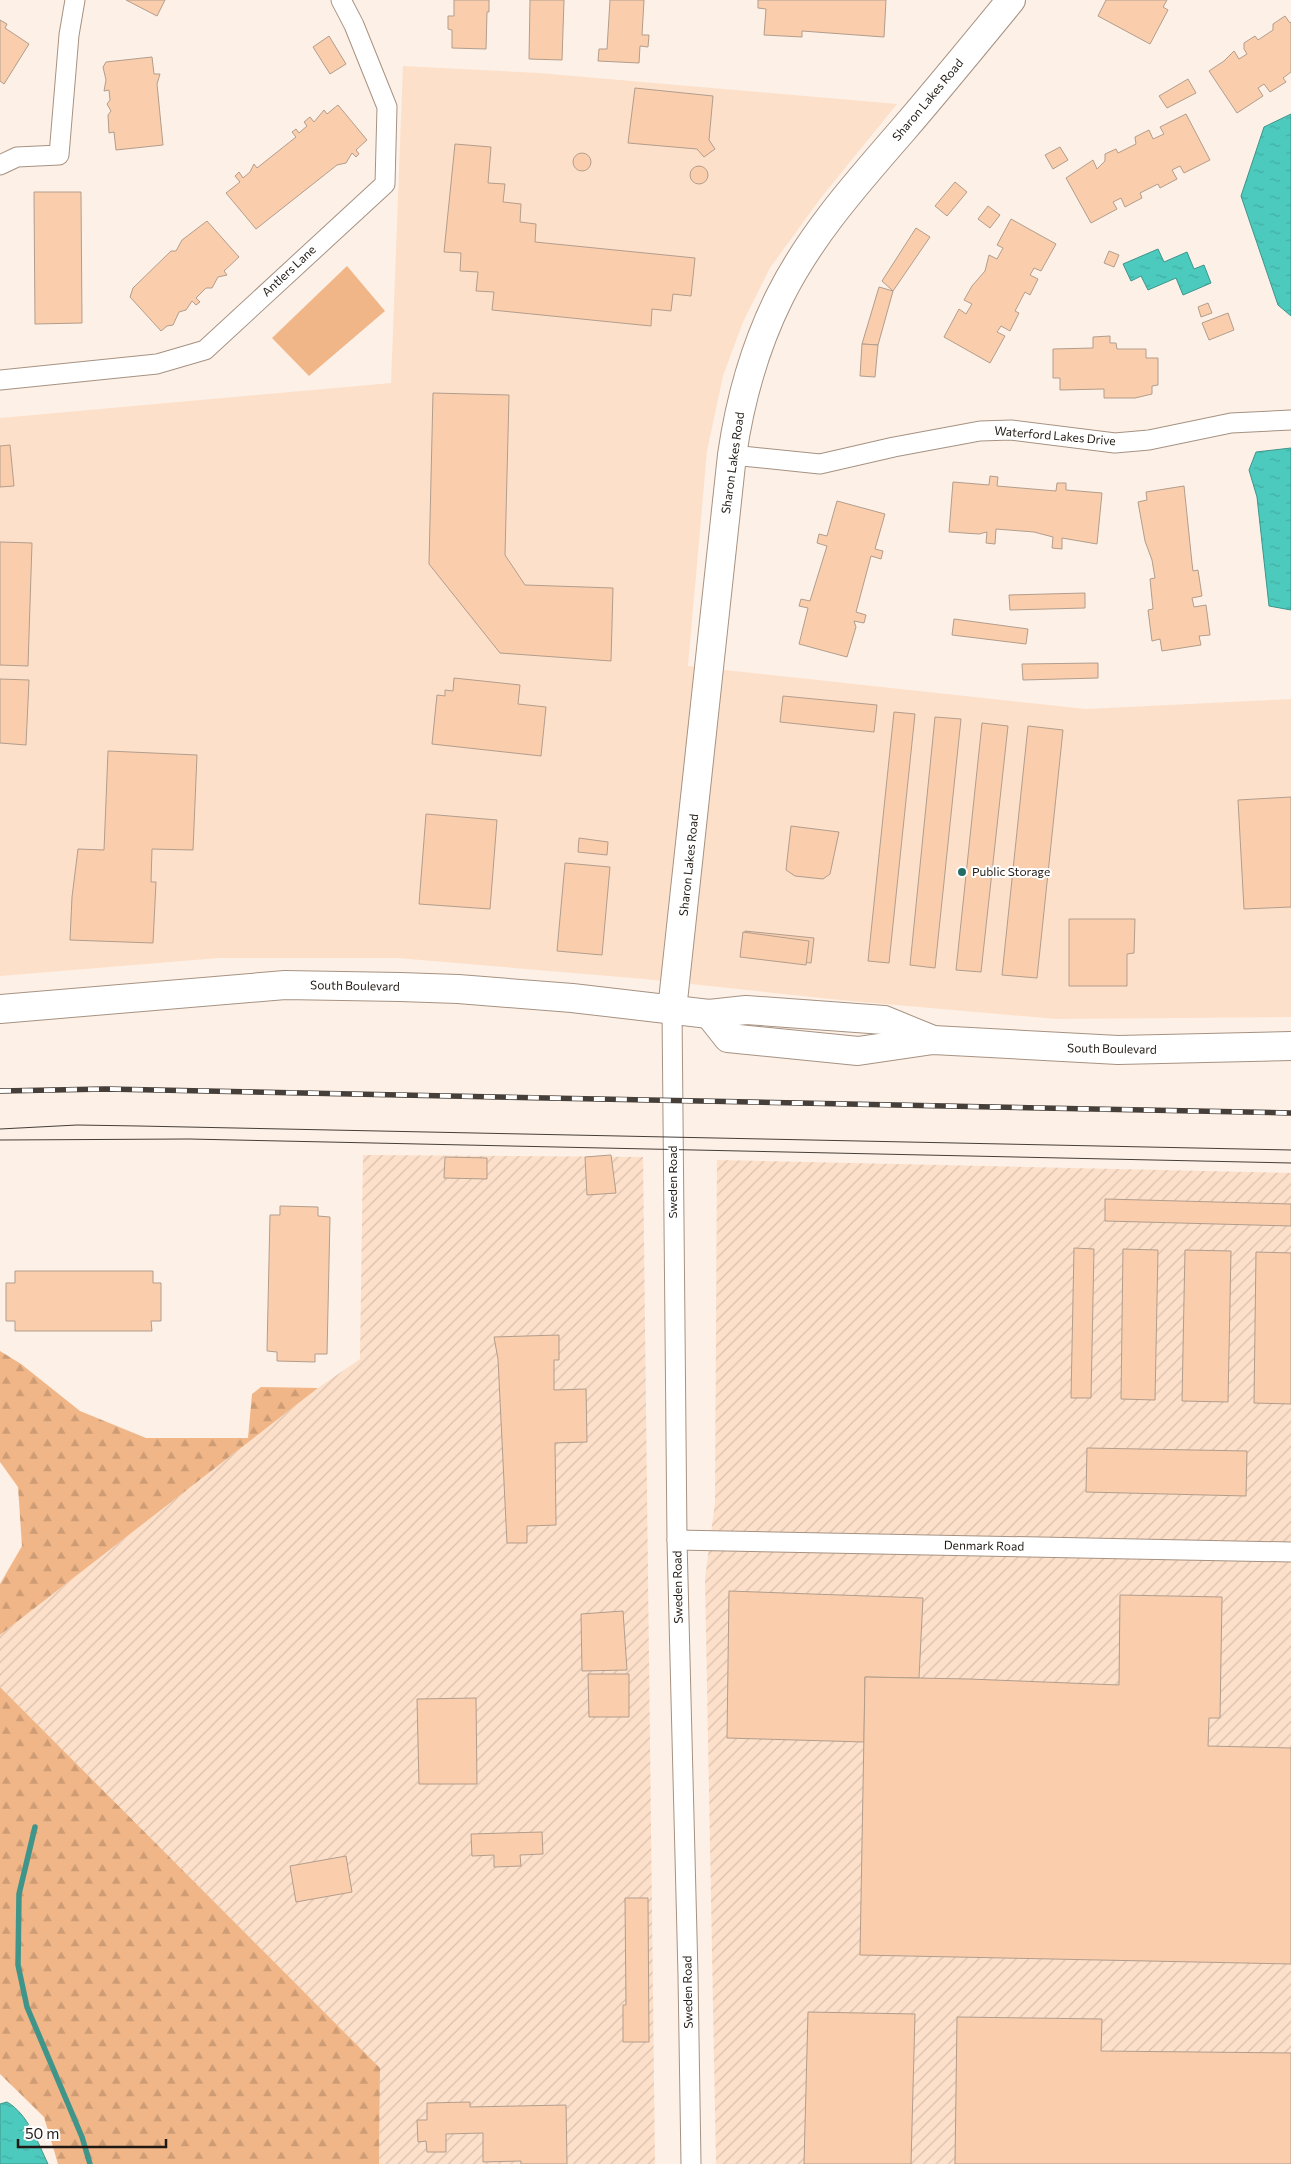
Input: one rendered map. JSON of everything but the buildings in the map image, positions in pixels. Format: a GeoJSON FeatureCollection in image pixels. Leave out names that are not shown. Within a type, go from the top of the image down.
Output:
{"type":"FeatureCollection","features":[{"type":"Feature","properties":{"kind":"main road","name":"Sharon Lakes Road"},"geometry":{"type":"LineString","coordinates":[[672,1010],[732,455],[737,423],[758,348],[780,296],[800,260],[837,207],[1011,0]]}},
{"type":"Feature","properties":{"kind":"main road","name":"South Boulevard"},"geometry":{"type":"LineString","coordinates":[[0,1009],[285,985],[342,985],[458,989],[572,998],[710,1014],[746,1010],[884,1020],[934,1040],[1118,1050],[1291,1046]]}},
{"type":"Feature","properties":{"kind":"street"},"geometry":{"type":"LineString","coordinates":[[0,165],[17,157],[59,155],[69,35],[75,0]]}},
{"type":"Feature","properties":{"kind":"street","name":"Antlers Lane"},"geometry":{"type":"LineString","coordinates":[[0,380],[157,364],[205,350],[385,184],[387,107],[354,25],[341,0]]}},
{"type":"Feature","properties":{"kind":"street","name":"Waterford Lakes Drive"},"geometry":{"type":"LineString","coordinates":[[732,455],[820,464],[980,430],[1011,430],[1115,443],[1149,440],[1231,423],[1291,420]]}},
{"type":"Feature","properties":{"kind":"street","name":"Sweden Road"},"geometry":{"type":"LineString","coordinates":[[672,1010],[677,1540],[691,2164]]}},
{"type":"Feature","properties":{"kind":"street","name":"Denmark Road"},"geometry":{"type":"LineString","coordinates":[[677,1540],[1291,1552]]}},
{"type":"Feature","properties":{"kind":"shaded area"},"geometry":{"type":"Polygon","coordinates":[[[403,66],[539,73],[897,104],[820,199],[770,268],[743,322],[723,376],[707,451],[688,666],[1086,709],[1291,699],[1291,1017],[1056,1019],[840,1000],[644,979],[397,958],[219,958],[0,976],[0,418],[391,383],[403,66]]]}},
{"type":"Feature","properties":{"kind":"shaded area"},"geometry":{"type":"Polygon","coordinates":[[[363,1155],[643,1157],[655,2164],[379,2164],[380,2068],[0,1687],[0,1635],[318,1388],[360,1359],[363,1155]]]}},
{"type":"Feature","properties":{"kind":"shaded area"},"geometry":{"type":"Polygon","coordinates":[[[717,1160],[1291,1173],[1291,2164],[716,2164],[705,1578],[715,1503],[717,1160]]]}},
{"type":"Feature","properties":{"kind":"green space"},"geometry":{"type":"Polygon","coordinates":[[[347,266],[385,311],[309,376],[272,338],[347,266]]]}},
{"type":"Feature","properties":{"kind":"green space"},"geometry":{"type":"Polygon","coordinates":[[[0,1351],[21,1364],[80,1411],[146,1438],[248,1438],[252,1394],[261,1387],[318,1388],[0,1635],[0,1584],[22,1546],[18,1487],[0,1462],[0,1351]]]}},
{"type":"Feature","properties":{"kind":"green space"},"geometry":{"type":"Polygon","coordinates":[[[0,1687],[380,2068],[379,2164],[58,2164],[44,2117],[0,2074],[0,1687]]]}},
{"type":"Feature","properties":{"kind":"water"},"geometry":{"type":"Polygon","coordinates":[[[1291,114],[1291,316],[1278,305],[1241,196],[1264,127],[1291,114]]]}},
{"type":"Feature","properties":{"kind":"water"},"geometry":{"type":"Polygon","coordinates":[[[1158,249],[1164,262],[1187,252],[1194,269],[1204,265],[1211,283],[1183,295],[1176,278],[1148,290],[1141,276],[1131,281],[1123,264],[1158,249]]]}},
{"type":"Feature","properties":{"kind":"water"},"geometry":{"type":"Polygon","coordinates":[[[1291,448],[1291,610],[1269,606],[1257,497],[1249,470],[1256,452],[1291,448]]]}},
{"type":"Feature","properties":{"kind":"water"},"geometry":{"type":"Polygon","coordinates":[[[7,2102],[27,2121],[48,2164],[0,2164],[0,2104],[7,2102]]]}},
{"type":"Feature","properties":{"kind":"waterway"},"geometry":{"type":"LineString","coordinates":[[35,1827],[19,1894],[18,1965],[27,2007],[82,2137],[90,2164]]}},
{"type":"Feature","properties":{"kind":"tram line"},"geometry":{"type":"LineString","coordinates":[[0,1129],[77,1125],[139,1126],[1291,1150]]}},
{"type":"Feature","properties":{"kind":"tram line"},"geometry":{"type":"LineString","coordinates":[[0,1140],[189,1139],[1291,1163]]}},
{"type":"Feature","properties":{"kind":"railway"},"geometry":{"type":"LineString","coordinates":[[0,1091],[106,1089],[1291,1113]]}},
{"type":"Feature","properties":{"kind":"place","name":"Public Storage"},"geometry":{"type":"Point","coordinates":[962,872]}}]}
